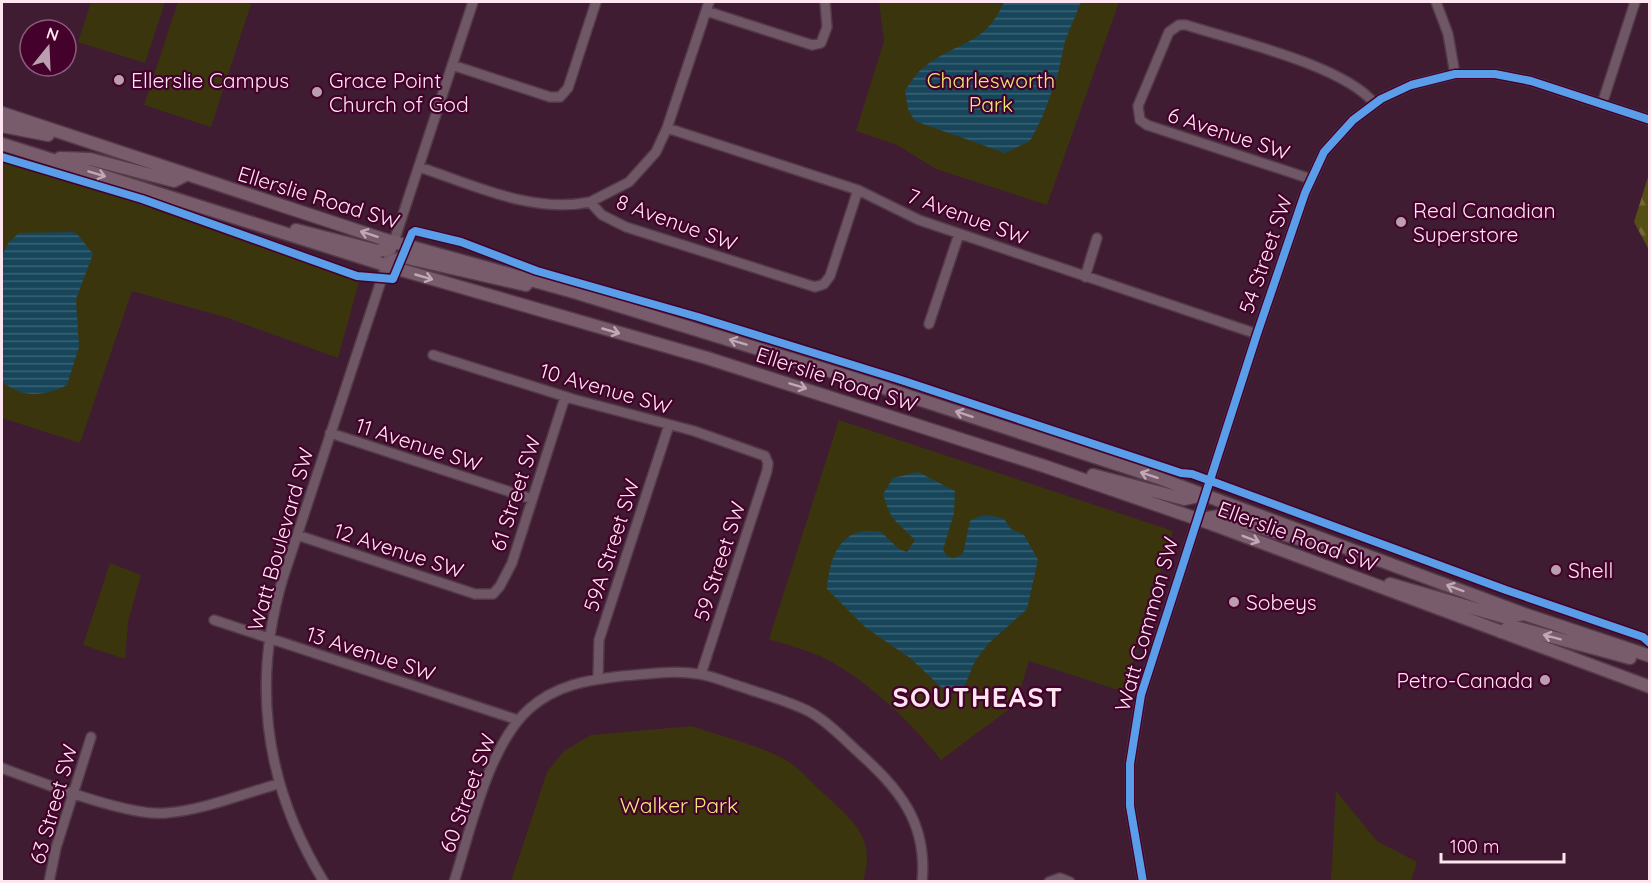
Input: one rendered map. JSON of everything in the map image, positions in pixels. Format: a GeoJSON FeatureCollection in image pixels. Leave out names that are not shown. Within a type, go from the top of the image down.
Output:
{"type":"FeatureCollection","features":[{"type":"Feature","properties":{"kind":"main road","name":"Ellerslie Road SW"},"geometry":{"type":"LineString","coordinates":[[2,113],[184,176],[395,242],[574,292],[880,386],[1204,495],[1524,614],[1650,658]]}},
{"type":"Feature","properties":{"kind":"main road"},"geometry":{"type":"LineString","coordinates":[[2,126],[85,142]]}},
{"type":"Feature","properties":{"kind":"main road","name":"Ellerslie Road SW"},"geometry":{"type":"LineString","coordinates":[[2,144],[386,265],[707,358],[1044,466],[1196,519],[1650,687]]}},
{"type":"Feature","properties":{"kind":"main road"},"geometry":{"type":"LineString","coordinates":[[47,158],[90,159],[174,181],[184,176]]}},
{"type":"Feature","properties":{"kind":"main road"},"geometry":{"type":"LineString","coordinates":[[177,198],[184,176]]}},
{"type":"Feature","properties":{"kind":"main road"},"geometry":{"type":"LineString","coordinates":[[259,225],[306,232],[378,251],[388,249],[395,242]]}},
{"type":"Feature","properties":{"kind":"main road"},"geometry":{"type":"LineString","coordinates":[[386,265],[403,257],[507,282],[574,292]]}},
{"type":"Feature","properties":{"kind":"main road"},"geometry":{"type":"LineString","coordinates":[[1044,466],[1087,473],[1184,499],[1204,495]]}},
{"type":"Feature","properties":{"kind":"main road"},"geometry":{"type":"LineString","coordinates":[[1196,519],[1220,516],[1319,547],[1360,553]]}},
{"type":"Feature","properties":{"kind":"main road"},"geometry":{"type":"LineString","coordinates":[[1350,576],[1409,588],[1507,618],[1524,614]]}},
{"type":"Feature","properties":{"kind":"main road"},"geometry":{"type":"LineString","coordinates":[[1501,632],[1508,628],[1519,628],[1627,657],[1650,658]]}},
{"type":"Feature","properties":{"kind":"street","name":"Watt Boulevard SW"},"geometry":{"type":"LineString","coordinates":[[324,882],[291,820],[278,784],[272,755],[266,698],[269,639],[278,594],[473,2]]}},
{"type":"Feature","properties":{"kind":"street"},"geometry":{"type":"LineString","coordinates":[[452,65],[550,98],[560,97],[568,88],[596,2]]}},
{"type":"Feature","properties":{"kind":"street"},"geometry":{"type":"LineString","coordinates":[[590,202],[618,189],[639,173],[656,152],[668,128],[709,2]]}},
{"type":"Feature","properties":{"kind":"street"},"geometry":{"type":"LineString","coordinates":[[706,11],[808,45],[821,43],[827,33],[825,2]]}},
{"type":"Feature","properties":{"kind":"street"},"geometry":{"type":"LineString","coordinates":[[1436,2],[1448,34],[1455,74]]}},
{"type":"Feature","properties":{"kind":"street"},"geometry":{"type":"LineString","coordinates":[[1602,104],[1635,2]]}},
{"type":"Feature","properties":{"kind":"street","name":"6 Avenue SW"},"geometry":{"type":"LineString","coordinates":[[1311,179],[1147,125],[1138,117],[1137,110],[1167,36],[1175,27],[1186,26],[1330,72],[1359,88],[1374,104]]}},
{"type":"Feature","properties":{"kind":"street","name":"54 Street SW"},"geometry":{"type":"LineString","coordinates":[[1196,519],[1311,179],[1324,152],[1336,136],[1374,104],[1411,85],[1455,74],[1512,77],[1650,120]]}},
{"type":"Feature","properties":{"kind":"street","name":"7 Avenue SW"},"geometry":{"type":"LineString","coordinates":[[668,128],[858,190],[919,220],[1257,334]]}},
{"type":"Feature","properties":{"kind":"street","name":"8 Avenue SW"},"geometry":{"type":"LineString","coordinates":[[419,167],[542,205],[590,202],[602,215],[626,227],[811,286],[821,286],[830,276],[858,190]]}},
{"type":"Feature","properties":{"kind":"street"},"geometry":{"type":"LineString","coordinates":[[929,324],[959,234]]}},
{"type":"Feature","properties":{"kind":"street"},"geometry":{"type":"LineString","coordinates":[[1084,277],[1097,238]]}},
{"type":"Feature","properties":{"kind":"street","name":"10 Avenue SW"},"geometry":{"type":"LineString","coordinates":[[433,355],[565,397],[669,425],[759,453],[767,459]]}},
{"type":"Feature","properties":{"kind":"street","name":"61 Street SW"},"geometry":{"type":"LineString","coordinates":[[489,595],[497,591],[507,573],[565,397]]}},
{"type":"Feature","properties":{"kind":"street","name":"59A Street SW"},"geometry":{"type":"LineString","coordinates":[[598,679],[599,640],[669,425]]}},
{"type":"Feature","properties":{"kind":"street","name":"11 Avenue SW"},"geometry":{"type":"LineString","coordinates":[[330,433],[532,499]]}},
{"type":"Feature","properties":{"kind":"street","name":"59 Street SW"},"geometry":{"type":"LineString","coordinates":[[701,674],[766,471],[767,459]]}},
{"type":"Feature","properties":{"kind":"street","name":"Watt Common SW"},"geometry":{"type":"LineString","coordinates":[[1143,882],[1130,806],[1130,764],[1135,727],[1147,674],[1196,519]]}},
{"type":"Feature","properties":{"kind":"street","name":"12 Avenue SW"},"geometry":{"type":"LineString","coordinates":[[297,535],[475,594],[489,595]]}},
{"type":"Feature","properties":{"kind":"street","name":"13 Avenue SW"},"geometry":{"type":"LineString","coordinates":[[214,620],[518,720]]}},
{"type":"Feature","properties":{"kind":"street"},"geometry":{"type":"LineString","coordinates":[[518,720],[536,703],[557,689],[598,679],[667,672],[701,674],[809,712],[825,722],[884,775],[904,800],[917,827],[923,859],[922,882]]}},
{"type":"Feature","properties":{"kind":"street","name":"60 Street SW"},"geometry":{"type":"LineString","coordinates":[[454,882],[497,753],[518,720]]}},
{"type":"Feature","properties":{"kind":"street","name":"63 Street SW"},"geometry":{"type":"LineString","coordinates":[[49,882],[56,848],[92,737]]}},
{"type":"Feature","properties":{"kind":"street"},"geometry":{"type":"LineString","coordinates":[[2,768],[141,812],[167,813],[278,784]]}},
{"type":"Feature","properties":{"kind":"street"},"geometry":{"type":"LineString","coordinates":[[1049,882],[1067,880]]}},
{"type":"Feature","properties":{"kind":"green space"},"geometry":{"type":"Polygon","coordinates":[[[91,2],[165,2],[145,63],[78,42],[91,2]]]}},
{"type":"Feature","properties":{"kind":"green space"},"geometry":{"type":"Polygon","coordinates":[[[178,2],[251,4],[211,127],[144,105],[178,2]]]}},
{"type":"Feature","properties":{"kind":"green space","name":"Charlesworth Park"},"geometry":{"type":"Polygon","coordinates":[[[879,2],[1119,2],[1047,205],[936,169],[897,145],[856,131],[884,41],[879,2]]]}},
{"type":"Feature","properties":{"kind":"green space"},"geometry":{"type":"Polygon","coordinates":[[[2,157],[161,205],[359,282],[338,358],[228,318],[132,291],[80,443],[2,418],[2,157]]]}},
{"type":"Feature","properties":{"kind":"green space"},"geometry":{"type":"Polygon","coordinates":[[[1649,174],[1650,250],[1634,222],[1649,174]]]}},
{"type":"Feature","properties":{"kind":"green space"},"geometry":{"type":"Polygon","coordinates":[[[839,420],[1173,531],[1124,692],[1029,661],[1016,704],[941,760],[917,732],[888,704],[842,668],[805,650],[769,639],[839,420]]]}},
{"type":"Feature","properties":{"kind":"green space"},"geometry":{"type":"Polygon","coordinates":[[[110,563],[141,575],[128,622],[125,659],[83,645],[110,563]]]}},
{"type":"Feature","properties":{"kind":"green space","name":"Walker Park"},"geometry":{"type":"Polygon","coordinates":[[[692,726],[762,749],[784,759],[799,770],[859,830],[867,852],[863,881],[511,881],[547,772],[564,751],[591,735],[692,726]]]}},
{"type":"Feature","properties":{"kind":"green space"},"geometry":{"type":"Polygon","coordinates":[[[1336,791],[1377,841],[1417,862],[1411,881],[1331,881],[1336,791]]]}},
{"type":"Feature","properties":{"kind":"water"},"geometry":{"type":"Polygon","coordinates":[[[1004,2],[1081,2],[1065,41],[1058,74],[1042,118],[1030,141],[1005,153],[915,121],[908,109],[905,90],[916,75],[935,59],[968,42],[988,28],[1004,2]]]}},
{"type":"Feature","properties":{"kind":"water"},"geometry":{"type":"Polygon","coordinates":[[[73,232],[93,254],[76,299],[79,347],[67,385],[42,393],[17,391],[2,381],[2,255],[9,242],[19,233],[73,232]]]}},
{"type":"Feature","properties":{"kind":"water"},"geometry":{"type":"Polygon","coordinates":[[[918,472],[955,491],[954,513],[943,550],[947,556],[953,558],[963,554],[970,521],[978,517],[994,516],[1004,519],[1011,529],[1024,535],[1038,560],[1027,609],[988,644],[975,661],[965,685],[954,692],[942,688],[910,658],[865,627],[827,589],[835,555],[847,538],[856,533],[881,532],[899,549],[907,552],[915,540],[892,516],[883,494],[893,478],[918,472]]]}},
{"type":"Feature","properties":{"kind":"cycle path"},"geometry":{"type":"LineString","coordinates":[[1143,882],[1130,806],[1130,764],[1141,695],[1257,334],[1305,193],[1324,152],[1353,120],[1381,99],[1411,85],[1455,74],[1495,74],[1531,81],[1650,120]]}},
{"type":"Feature","properties":{"kind":"cycle path"},"geometry":{"type":"LineString","coordinates":[[2,157],[142,199],[357,276],[393,279],[412,233],[415,231],[461,242],[537,271],[698,317],[901,380],[1181,473],[1192,474],[1506,590],[1643,637],[1650,643]]}},
{"type":"Feature","properties":{"kind":"place","name":"Ellerslie Campus"},"geometry":{"type":"Point","coordinates":[119,80]}},
{"type":"Feature","properties":{"kind":"place","name":"Grace Point Church of God"},"geometry":{"type":"Point","coordinates":[317,92]}},
{"type":"Feature","properties":{"kind":"place","name":"Real Canadian Superstore"},"geometry":{"type":"Point","coordinates":[1401,222]}},
{"type":"Feature","properties":{"kind":"place","name":"Shell"},"geometry":{"type":"Point","coordinates":[1556,570]}},
{"type":"Feature","properties":{"kind":"place","name":"Sobeys"},"geometry":{"type":"Point","coordinates":[1234,602]}},
{"type":"Feature","properties":{"kind":"place","name":"Petro-Canada"},"geometry":{"type":"Point","coordinates":[1545,680]}},
{"type":"Feature","properties":{"kind":"district","name":"SOUTHEAST"},"geometry":{"type":"Point","coordinates":[978,697]}}]}
